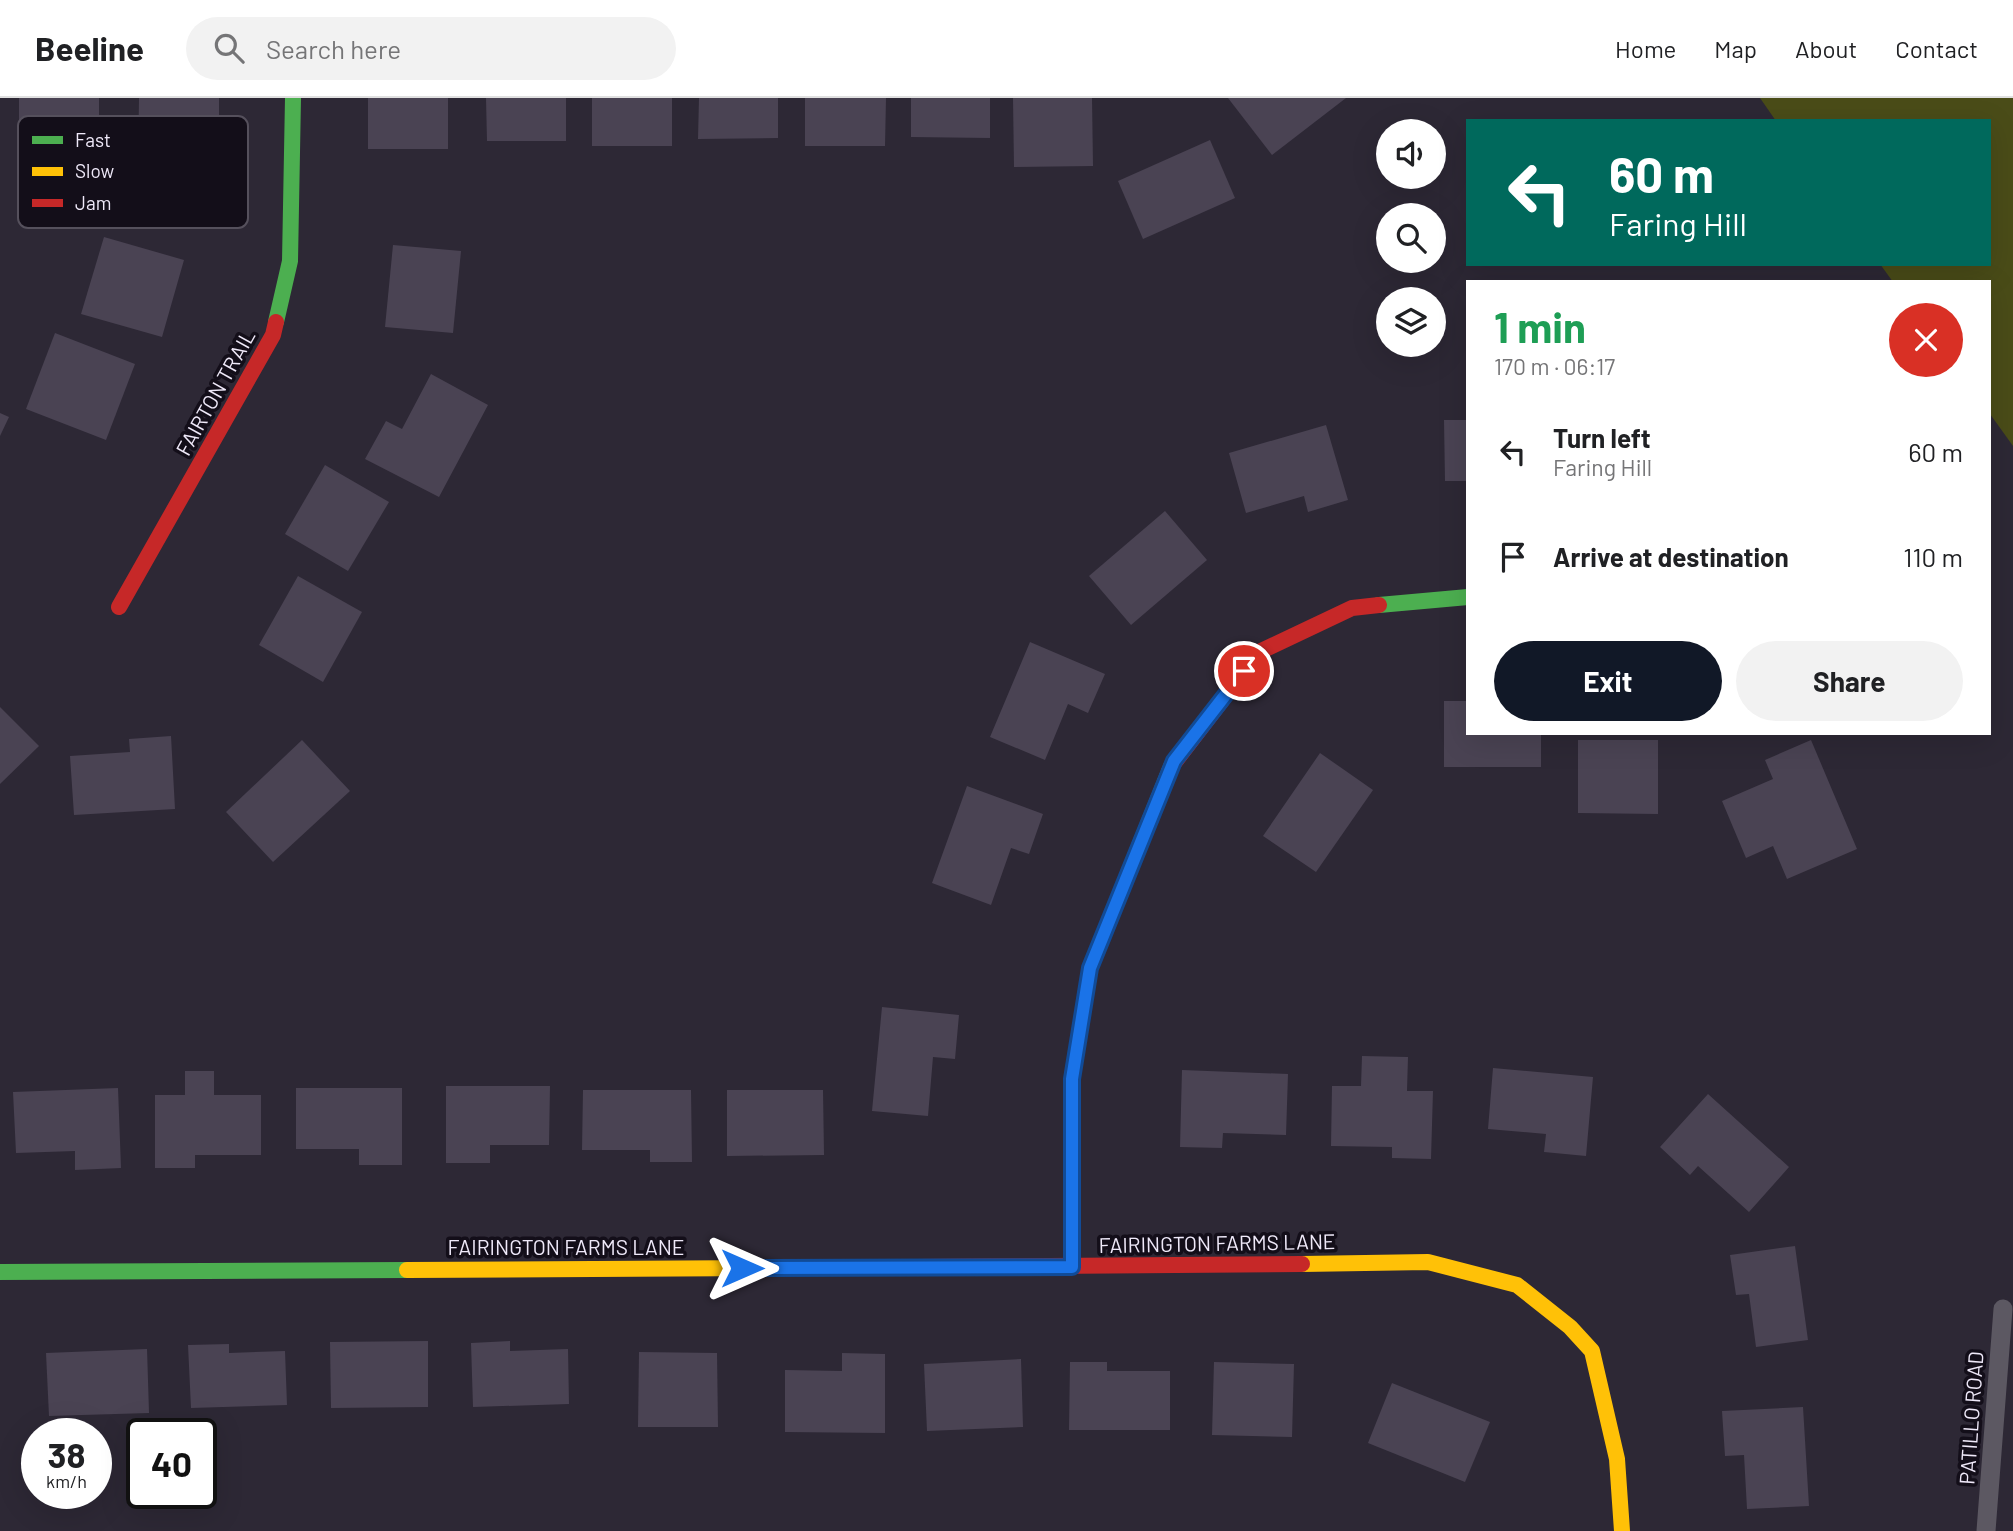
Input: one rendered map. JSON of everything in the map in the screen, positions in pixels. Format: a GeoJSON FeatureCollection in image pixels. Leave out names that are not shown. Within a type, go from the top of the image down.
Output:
{"type":"FeatureCollection","features":[{"type":"Feature","properties":{"kind":"street","name":"FAIRTON TRAIL"},"geometry":{"type":"LineString","coordinates":[[119,607],[273,335],[290,261],[293,98]]}},
{"type":"Feature","properties":{"kind":"street"},"geometry":{"type":"LineString","coordinates":[[1072,1267],[1072,1079],[1090,968],[1174,761],[1259,652],[1352,608],[1466,597]]}},
{"type":"Feature","properties":{"kind":"street","name":"FAIRINGTON FARMS LANE"},"geometry":{"type":"LineString","coordinates":[[0,1272],[1072,1267],[1428,1262],[1517,1285],[1570,1326],[1592,1350],[1617,1459],[1622,1531]]}},
{"type":"Feature","properties":{"kind":"lane","name":"PATILLO ROAD"},"geometry":{"type":"LineString","coordinates":[[1986,1531],[2003,1309]]}},
{"type":"Feature","properties":{"kind":"shaded area"},"geometry":{"type":"Polygon","coordinates":[[[1760,98],[2013,98],[2013,446],[1991,415],[1991,280],[1892,280],[1881,266],[1991,266],[1991,119],[1775,119],[1760,98]]]}},
{"type":"Feature","properties":{"kind":"building"},"geometry":{"type":"Polygon","coordinates":[[[19,98],[99,98],[99,116],[19,116],[19,98]]]}},
{"type":"Feature","properties":{"kind":"building"},"geometry":{"type":"Polygon","coordinates":[[[139,98],[219,98],[219,116],[139,116],[139,98]]]}},
{"type":"Feature","properties":{"kind":"building"},"geometry":{"type":"Polygon","coordinates":[[[368,98],[448,98],[448,149],[368,149],[368,98]]]}},
{"type":"Feature","properties":{"kind":"building"},"geometry":{"type":"Polygon","coordinates":[[[486,98],[566,98],[566,141],[487,141],[486,98]]]}},
{"type":"Feature","properties":{"kind":"building"},"geometry":{"type":"Polygon","coordinates":[[[592,98],[672,98],[672,146],[592,146],[592,98]]]}},
{"type":"Feature","properties":{"kind":"building"},"geometry":{"type":"Polygon","coordinates":[[[699,98],[778,98],[778,138],[698,139],[699,98]]]}},
{"type":"Feature","properties":{"kind":"building"},"geometry":{"type":"Polygon","coordinates":[[[805,98],[886,98],[885,146],[805,146],[805,98]]]}},
{"type":"Feature","properties":{"kind":"building"},"geometry":{"type":"Polygon","coordinates":[[[911,98],[990,98],[990,138],[911,137],[911,98]]]}},
{"type":"Feature","properties":{"kind":"building"},"geometry":{"type":"Polygon","coordinates":[[[1013,98],[1092,98],[1093,166],[1014,167],[1013,98]]]}},
{"type":"Feature","properties":{"kind":"building"},"geometry":{"type":"Polygon","coordinates":[[[1228,98],[1346,98],[1272,155],[1228,98]]]}},
{"type":"Feature","properties":{"kind":"building"},"geometry":{"type":"Polygon","coordinates":[[[1210,140],[1235,198],[1143,239],[1118,181],[1210,140]]]}},
{"type":"Feature","properties":{"kind":"building"},"geometry":{"type":"Polygon","coordinates":[[[104,237],[184,260],[162,337],[81,314],[104,237]]]}},
{"type":"Feature","properties":{"kind":"building"},"geometry":{"type":"Polygon","coordinates":[[[393,245],[461,251],[453,333],[385,327],[393,245]]]}},
{"type":"Feature","properties":{"kind":"building"},"geometry":{"type":"Polygon","coordinates":[[[55,333],[135,364],[106,440],[26,409],[55,333]]]}},
{"type":"Feature","properties":{"kind":"building"},"geometry":{"type":"Polygon","coordinates":[[[431,374],[488,405],[439,497],[365,459],[386,421],[402,429],[431,374]]]}},
{"type":"Feature","properties":{"kind":"building"},"geometry":{"type":"Polygon","coordinates":[[[0,413],[9,417],[0,436],[0,413]]]}},
{"type":"Feature","properties":{"kind":"building"},"geometry":{"type":"Polygon","coordinates":[[[1444,420],[1466,420],[1466,481],[1445,481],[1444,420]]]}},
{"type":"Feature","properties":{"kind":"building"},"geometry":{"type":"Polygon","coordinates":[[[1326,425],[1348,500],[1308,512],[1304,496],[1246,513],[1229,453],[1326,425]]]}},
{"type":"Feature","properties":{"kind":"building"},"geometry":{"type":"Polygon","coordinates":[[[325,465],[389,502],[348,571],[285,534],[325,465]]]}},
{"type":"Feature","properties":{"kind":"building"},"geometry":{"type":"Polygon","coordinates":[[[1165,511],[1207,560],[1131,625],[1089,576],[1165,511]]]}},
{"type":"Feature","properties":{"kind":"building"},"geometry":{"type":"Polygon","coordinates":[[[298,576],[362,612],[323,682],[259,645],[298,576]]]}},
{"type":"Feature","properties":{"kind":"building"},"geometry":{"type":"Polygon","coordinates":[[[1030,642],[1105,674],[1088,713],[1068,704],[1045,760],[990,737],[1030,642]]]}},
{"type":"Feature","properties":{"kind":"building"},"geometry":{"type":"Polygon","coordinates":[[[1444,701],[1466,701],[1466,735],[1541,735],[1541,767],[1444,767],[1444,701]]]}},
{"type":"Feature","properties":{"kind":"building"},"geometry":{"type":"Polygon","coordinates":[[[0,707],[39,746],[0,784],[0,707]]]}},
{"type":"Feature","properties":{"kind":"building"},"geometry":{"type":"Polygon","coordinates":[[[171,736],[175,809],[74,815],[70,756],[130,752],[129,739],[171,736]]]}},
{"type":"Feature","properties":{"kind":"building"},"geometry":{"type":"Polygon","coordinates":[[[302,740],[350,791],[273,862],[226,812],[302,740]]]}},
{"type":"Feature","properties":{"kind":"building"},"geometry":{"type":"Polygon","coordinates":[[[1578,740],[1658,740],[1658,814],[1578,813],[1578,740]]]}},
{"type":"Feature","properties":{"kind":"building"},"geometry":{"type":"Polygon","coordinates":[[[1811,740],[1857,849],[1787,879],[1773,846],[1746,858],[1722,801],[1773,779],[1765,760],[1811,740]]]}},
{"type":"Feature","properties":{"kind":"building"},"geometry":{"type":"Polygon","coordinates":[[[1320,753],[1373,790],[1316,872],[1263,836],[1320,753]]]}},
{"type":"Feature","properties":{"kind":"building"},"geometry":{"type":"Polygon","coordinates":[[[967,786],[1043,814],[1029,854],[1011,848],[991,905],[932,883],[967,786]]]}},
{"type":"Feature","properties":{"kind":"building"},"geometry":{"type":"Polygon","coordinates":[[[882,1007],[959,1015],[955,1059],[933,1057],[928,1116],[872,1111],[882,1007]]]}},
{"type":"Feature","properties":{"kind":"building"},"geometry":{"type":"Polygon","coordinates":[[[1362,1056],[1408,1057],[1407,1091],[1433,1091],[1431,1159],[1392,1158],[1392,1147],[1331,1146],[1332,1086],[1361,1086],[1362,1056]]]}},
{"type":"Feature","properties":{"kind":"building"},"geometry":{"type":"Polygon","coordinates":[[[1493,1068],[1593,1077],[1586,1156],[1544,1152],[1546,1134],[1488,1129],[1493,1068]]]}},
{"type":"Feature","properties":{"kind":"building"},"geometry":{"type":"Polygon","coordinates":[[[1182,1070],[1288,1074],[1286,1135],[1223,1133],[1222,1148],[1180,1147],[1182,1070]]]}},
{"type":"Feature","properties":{"kind":"building"},"geometry":{"type":"Polygon","coordinates":[[[185,1071],[214,1071],[214,1095],[261,1095],[261,1155],[195,1155],[195,1168],[155,1168],[155,1095],[185,1095],[185,1071]]]}},
{"type":"Feature","properties":{"kind":"building"},"geometry":{"type":"Polygon","coordinates":[[[446,1086],[550,1086],[549,1145],[490,1145],[490,1163],[446,1163],[446,1086]]]}},
{"type":"Feature","properties":{"kind":"building"},"geometry":{"type":"Polygon","coordinates":[[[118,1088],[121,1168],[75,1170],[75,1151],[16,1153],[13,1092],[118,1088]]]}},
{"type":"Feature","properties":{"kind":"building"},"geometry":{"type":"Polygon","coordinates":[[[296,1088],[402,1088],[402,1165],[359,1165],[359,1149],[296,1149],[296,1088]]]}},
{"type":"Feature","properties":{"kind":"building"},"geometry":{"type":"Polygon","coordinates":[[[583,1090],[691,1090],[692,1162],[650,1162],[650,1150],[582,1150],[583,1090]]]}},
{"type":"Feature","properties":{"kind":"building"},"geometry":{"type":"Polygon","coordinates":[[[727,1090],[823,1090],[824,1155],[727,1156],[727,1090]]]}},
{"type":"Feature","properties":{"kind":"building"},"geometry":{"type":"Polygon","coordinates":[[[1708,1094],[1789,1167],[1749,1212],[1698,1166],[1690,1175],[1660,1147],[1708,1094]]]}},
{"type":"Feature","properties":{"kind":"building"},"geometry":{"type":"Polygon","coordinates":[[[1795,1246],[1808,1340],[1756,1347],[1749,1294],[1736,1295],[1730,1255],[1795,1246]]]}},
{"type":"Feature","properties":{"kind":"building"},"geometry":{"type":"Polygon","coordinates":[[[428,1341],[428,1407],[331,1408],[330,1342],[428,1341]]]}},
{"type":"Feature","properties":{"kind":"building"},"geometry":{"type":"Polygon","coordinates":[[[510,1341],[510,1351],[568,1349],[569,1404],[473,1407],[471,1343],[510,1341]]]}},
{"type":"Feature","properties":{"kind":"building"},"geometry":{"type":"Polygon","coordinates":[[[229,1344],[229,1353],[285,1351],[287,1405],[191,1408],[188,1345],[229,1344]]]}},
{"type":"Feature","properties":{"kind":"building"},"geometry":{"type":"Polygon","coordinates":[[[147,1349],[149,1413],[49,1416],[46,1353],[147,1349]]]}},
{"type":"Feature","properties":{"kind":"building"},"geometry":{"type":"Polygon","coordinates":[[[639,1352],[717,1353],[718,1427],[638,1427],[639,1352]]]}},
{"type":"Feature","properties":{"kind":"building"},"geometry":{"type":"Polygon","coordinates":[[[842,1353],[885,1354],[885,1433],[785,1432],[785,1370],[842,1371],[842,1353]]]}},
{"type":"Feature","properties":{"kind":"building"},"geometry":{"type":"Polygon","coordinates":[[[1021,1359],[1023,1427],[927,1431],[924,1364],[1021,1359]]]}},
{"type":"Feature","properties":{"kind":"building"},"geometry":{"type":"Polygon","coordinates":[[[1070,1362],[1107,1362],[1107,1371],[1170,1371],[1170,1430],[1069,1430],[1070,1362]]]}},
{"type":"Feature","properties":{"kind":"building"},"geometry":{"type":"Polygon","coordinates":[[[1214,1362],[1294,1364],[1292,1437],[1212,1435],[1214,1362]]]}},
{"type":"Feature","properties":{"kind":"building"},"geometry":{"type":"Polygon","coordinates":[[[1392,1383],[1490,1422],[1465,1482],[1368,1443],[1392,1383]]]}},
{"type":"Feature","properties":{"kind":"building"},"geometry":{"type":"Polygon","coordinates":[[[1803,1407],[1809,1506],[1747,1509],[1744,1455],[1725,1456],[1722,1411],[1803,1407]]]}},
{"type":"Feature","properties":{"kind":"traffic: fast"},"geometry":{"type":"LineString","coordinates":[[276,322],[290,261],[293,98]]}},
{"type":"Feature","properties":{"kind":"traffic: fast"},"geometry":{"type":"LineString","coordinates":[[1379,605],[1466,597]]}},
{"type":"Feature","properties":{"kind":"traffic: fast"},"geometry":{"type":"LineString","coordinates":[[0,1272],[407,1270]]}},
{"type":"Feature","properties":{"kind":"traffic: slow"},"geometry":{"type":"LineString","coordinates":[[1072,1267],[1072,1079],[1090,968],[1171,767]]}},
{"type":"Feature","properties":{"kind":"traffic: slow"},"geometry":{"type":"LineString","coordinates":[[1302,1264],[1428,1262],[1517,1285],[1570,1327],[1592,1351],[1617,1459],[1622,1531]]}},
{"type":"Feature","properties":{"kind":"traffic: slow"},"geometry":{"type":"LineString","coordinates":[[407,1270],[785,1268]]}},
{"type":"Feature","properties":{"kind":"traffic: jam"},"geometry":{"type":"LineString","coordinates":[[119,607],[273,335],[276,322]]}},
{"type":"Feature","properties":{"kind":"traffic: jam"},"geometry":{"type":"LineString","coordinates":[[1171,767],[1259,652],[1352,608],[1379,605]]}},
{"type":"Feature","properties":{"kind":"traffic: jam"},"geometry":{"type":"LineString","coordinates":[[785,1268],[1302,1264]]}},
{"type":"Feature","properties":{"kind":"route"},"geometry":{"type":"LineString","coordinates":[[742,1268],[1072,1267],[1072,1079],[1090,968],[1174,761],[1244,671]]}}]}
